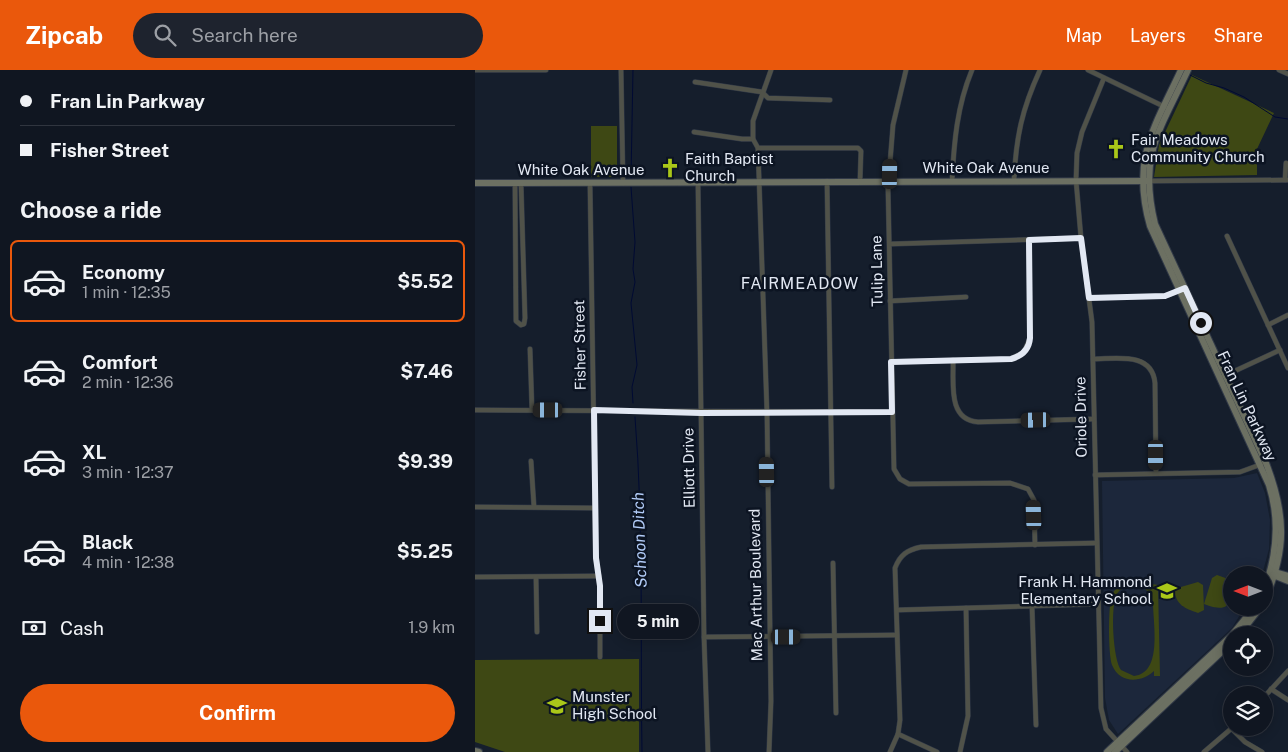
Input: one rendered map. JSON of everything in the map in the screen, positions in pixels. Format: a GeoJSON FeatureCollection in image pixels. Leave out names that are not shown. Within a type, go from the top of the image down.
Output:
{"type":"FeatureCollection","features":[{"type":"Feature","properties":{"kind":"street"},"geometry":{"type":"LineString","coordinates":[[475,70],[546,70]]}},
{"type":"Feature","properties":{"kind":"street"},"geometry":{"type":"LineString","coordinates":[[621,70],[623,183]]}},
{"type":"Feature","properties":{"kind":"street"},"geometry":{"type":"LineString","coordinates":[[771,70],[753,121],[753,139],[758,148],[857,148],[861,151],[860,181]]}},
{"type":"Feature","properties":{"kind":"street","name":"Tulip Lane"},"geometry":{"type":"LineString","coordinates":[[906,70],[893,125],[890,181],[893,464],[896,474],[904,482],[915,485],[1010,483],[1028,489],[1034,500],[1035,545]]}},
{"type":"Feature","properties":{"kind":"street"},"geometry":{"type":"LineString","coordinates":[[952,181],[957,119],[972,70]]}},
{"type":"Feature","properties":{"kind":"street"},"geometry":{"type":"LineString","coordinates":[[1014,180],[1015,143],[1019,122],[1027,98],[1040,70]]}},
{"type":"Feature","properties":{"kind":"street"},"geometry":{"type":"LineString","coordinates":[[1088,70],[1167,108]]}},
{"type":"Feature","properties":{"kind":"street","name":"Fran Lin Parkway"},"geometry":{"type":"LineString","coordinates":[[1180,79],[1181,70]]}},
{"type":"Feature","properties":{"kind":"street","name":"Fran Lin Parkway"},"geometry":{"type":"LineString","coordinates":[[1188,70],[1180,79],[1153,143],[1144,181],[1155,224],[1183,290],[1276,490],[1281,520],[1281,546],[1274,574]]}},
{"type":"Feature","properties":{"kind":"street"},"geometry":{"type":"LineString","coordinates":[[1279,70],[1288,74]]}},
{"type":"Feature","properties":{"kind":"street","name":"Oriole Drive"},"geometry":{"type":"LineString","coordinates":[[1104,78],[1082,132],[1077,154],[1076,180],[1089,298],[1093,359],[1097,604],[1102,718],[1106,729],[1127,752]]}},
{"type":"Feature","properties":{"kind":"street"},"geometry":{"type":"LineString","coordinates":[[695,82],[762,92],[768,98],[830,100]]}},
{"type":"Feature","properties":{"kind":"street"},"geometry":{"type":"LineString","coordinates":[[694,132],[753,139]]}},
{"type":"Feature","properties":{"kind":"street","name":"Mac Arthur Boulevard"},"geometry":{"type":"LineString","coordinates":[[758,148],[761,181],[767,413],[771,729],[769,752]]}},
{"type":"Feature","properties":{"kind":"street"},"geometry":{"type":"LineString","coordinates":[[1286,163],[1287,180]]}},
{"type":"Feature","properties":{"kind":"street","name":"White Oak Avenue"},"geometry":{"type":"LineString","coordinates":[[475,183],[1287,180]]}},
{"type":"Feature","properties":{"kind":"street"},"geometry":{"type":"LineString","coordinates":[[827,181],[832,487]]}},
{"type":"Feature","properties":{"kind":"street"},"geometry":{"type":"LineString","coordinates":[[518,183],[525,318],[524,324],[521,325],[516,321],[518,183]]}},
{"type":"Feature","properties":{"kind":"street","name":"Fisher Street"},"geometry":{"type":"LineString","coordinates":[[590,183],[595,508],[599,576],[600,657]]}},
{"type":"Feature","properties":{"kind":"street","name":"Elliott Drive"},"geometry":{"type":"LineString","coordinates":[[697,183],[704,637],[708,752]]}},
{"type":"Feature","properties":{"kind":"street"},"geometry":{"type":"LineString","coordinates":[[1227,236],[1288,368]]}},
{"type":"Feature","properties":{"kind":"street"},"geometry":{"type":"LineString","coordinates":[[890,244],[1081,238]]}},
{"type":"Feature","properties":{"kind":"street"},"geometry":{"type":"LineString","coordinates":[[891,362],[1011,359],[1024,352],[1030,338],[1029,240]]}},
{"type":"Feature","properties":{"kind":"street"},"geometry":{"type":"LineString","coordinates":[[1089,298],[1165,296],[1183,290]]}},
{"type":"Feature","properties":{"kind":"street"},"geometry":{"type":"LineString","coordinates":[[890,301],[966,297]]}},
{"type":"Feature","properties":{"kind":"street"},"geometry":{"type":"LineString","coordinates":[[1268,325],[1288,315]]}},
{"type":"Feature","properties":{"kind":"street"},"geometry":{"type":"LineString","coordinates":[[530,349],[532,410]]}},
{"type":"Feature","properties":{"kind":"street"},"geometry":{"type":"LineString","coordinates":[[1223,377],[1280,350]]}},
{"type":"Feature","properties":{"kind":"street"},"geometry":{"type":"LineString","coordinates":[[1093,359],[1133,359],[1145,363],[1152,369],[1155,383],[1156,473]]}},
{"type":"Feature","properties":{"kind":"street"},"geometry":{"type":"LineString","coordinates":[[953,360],[954,402],[958,412],[966,419],[978,422],[1094,419]]}},
{"type":"Feature","properties":{"kind":"street"},"geometry":{"type":"LineString","coordinates":[[475,410],[594,410],[701,413],[892,412]]}},
{"type":"Feature","properties":{"kind":"street"},"geometry":{"type":"LineString","coordinates":[[531,461],[533,507]]}},
{"type":"Feature","properties":{"kind":"street"},"geometry":{"type":"LineString","coordinates":[[1095,475],[1240,472],[1264,464]]}},
{"type":"Feature","properties":{"kind":"street"},"geometry":{"type":"LineString","coordinates":[[475,507],[595,508]]}},
{"type":"Feature","properties":{"kind":"street"},"geometry":{"type":"LineString","coordinates":[[890,752],[898,734],[900,720],[895,568],[899,558],[910,549],[921,547],[1096,544]]}},
{"type":"Feature","properties":{"kind":"street"},"geometry":{"type":"LineString","coordinates":[[833,563],[836,713]]}},
{"type":"Feature","properties":{"kind":"street"},"geometry":{"type":"LineString","coordinates":[[1274,574],[1288,576]]}},
{"type":"Feature","properties":{"kind":"street"},"geometry":{"type":"LineString","coordinates":[[1274,574],[1288,581]]}},
{"type":"Feature","properties":{"kind":"street"},"geometry":{"type":"LineString","coordinates":[[475,577],[599,576]]}},
{"type":"Feature","properties":{"kind":"street"},"geometry":{"type":"LineString","coordinates":[[536,577],[537,632]]}},
{"type":"Feature","properties":{"kind":"street"},"geometry":{"type":"LineString","coordinates":[[897,610],[1097,604]]}},
{"type":"Feature","properties":{"kind":"street"},"geometry":{"type":"LineString","coordinates":[[1033,606],[1036,725]]}},
{"type":"Feature","properties":{"kind":"street"},"geometry":{"type":"LineString","coordinates":[[960,752],[968,716],[966,608]]}},
{"type":"Feature","properties":{"kind":"street"},"geometry":{"type":"LineString","coordinates":[[1240,626],[1248,616]]}},
{"type":"Feature","properties":{"kind":"street"},"geometry":{"type":"LineString","coordinates":[[1246,626],[1254,616]]}},
{"type":"Feature","properties":{"kind":"street"},"geometry":{"type":"LineString","coordinates":[[704,637],[897,635]]}},
{"type":"Feature","properties":{"kind":"street"},"geometry":{"type":"LineString","coordinates":[[1115,752],[1119,744],[1223,645]]}},
{"type":"Feature","properties":{"kind":"street"},"geometry":{"type":"LineString","coordinates":[[1107,752],[1119,744],[1223,650]]}},
{"type":"Feature","properties":{"kind":"street"},"geometry":{"type":"LineString","coordinates":[[1273,687],[1288,671]]}},
{"type":"Feature","properties":{"kind":"street"},"geometry":{"type":"LineString","coordinates":[[1273,690],[1288,700]]}},
{"type":"Feature","properties":{"kind":"street"},"geometry":{"type":"LineString","coordinates":[[898,734],[937,752]]}},
{"type":"Feature","properties":{"kind":"street"},"geometry":{"type":"LineString","coordinates":[[1204,752],[1223,735]]}},
{"type":"Feature","properties":{"kind":"street"},"geometry":{"type":"LineString","coordinates":[[1239,736],[1262,752]]}},
{"type":"Feature","properties":{"kind":"street"},"geometry":{"type":"LineString","coordinates":[[475,751],[479,752]]}},
{"type":"Feature","properties":{"kind":"shaded area","name":"Frank H. Hammond Elementary School"},"geometry":{"type":"Polygon","coordinates":[[[1257,473],[1265,493],[1270,520],[1269,549],[1264,566],[1223,566],[1223,616],[1239,616],[1233,626],[1223,626],[1223,636],[1118,734],[1109,720],[1105,698],[1102,481],[1234,478],[1257,473]]]}},
{"type":"Feature","properties":{"kind":"green space"},"geometry":{"type":"Polygon","coordinates":[[[1192,75],[1274,113],[1257,149],[1257,175],[1154,177],[1159,145],[1192,75]]]}},
{"type":"Feature","properties":{"kind":"green space"},"geometry":{"type":"Polygon","coordinates":[[[591,126],[617,126],[617,177],[591,177],[591,126]]]}},
{"type":"Feature","properties":{"kind":"green space"},"geometry":{"type":"Polygon","coordinates":[[[1217,575],[1223,577],[1223,607],[1204,604],[1212,578],[1217,575]]]}},
{"type":"Feature","properties":{"kind":"green space"},"geometry":{"type":"Polygon","coordinates":[[[1130,581],[1144,583],[1152,589],[1152,584],[1158,585],[1160,676],[1154,676],[1154,671],[1143,678],[1131,680],[1120,676],[1112,665],[1109,618],[1112,595],[1123,583],[1130,581]],[[1130,585],[1119,591],[1115,600],[1113,620],[1114,644],[1121,670],[1134,676],[1143,673],[1149,666],[1153,657],[1155,634],[1153,602],[1150,594],[1145,589],[1130,585]]]}},
{"type":"Feature","properties":{"kind":"green space"},"geometry":{"type":"Polygon","coordinates":[[[1198,582],[1203,585],[1204,610],[1198,613],[1181,605],[1174,589],[1198,582]]]}},
{"type":"Feature","properties":{"kind":"green space","name":"Munster High School"},"geometry":{"type":"Polygon","coordinates":[[[639,659],[639,752],[505,752],[475,742],[475,660],[639,659]]]}},
{"type":"Feature","properties":{"kind":"waterway","name":"Schoon Ditch"},"geometry":{"type":"LineString","coordinates":[[631,178],[633,70]]}},
{"type":"Feature","properties":{"kind":"waterway"},"geometry":{"type":"LineString","coordinates":[[1188,74],[1244,97],[1275,117],[1288,119]]}},
{"type":"Feature","properties":{"kind":"waterway","name":"Schoon Ditch"},"geometry":{"type":"LineString","coordinates":[[631,187],[635,242],[633,269],[635,282],[631,303],[637,365],[632,387],[633,403]]}},
{"type":"Feature","properties":{"kind":"waterway","name":"Schoon Ditch"},"geometry":{"type":"LineString","coordinates":[[635,417],[641,543],[642,752]]}},
{"type":"Feature","properties":{"kind":"place","name":"Fair Meadows Community Church"},"geometry":{"type":"Point","coordinates":[1116,149]}},
{"type":"Feature","properties":{"kind":"place","name":"Faith Baptist Church"},"geometry":{"type":"Point","coordinates":[670,168]}},
{"type":"Feature","properties":{"kind":"place","name":"Frank H. Hammond Elementary School"},"geometry":{"type":"Point","coordinates":[1167,591]}},
{"type":"Feature","properties":{"kind":"place","name":"Munster High School"},"geometry":{"type":"Point","coordinates":[557,706]}},
{"type":"Feature","properties":{"kind":"district","name":"FAIRMEADOW"},"geometry":{"type":"Point","coordinates":[800,283]}},
{"type":"Feature","properties":{"kind":"route"},"geometry":{"type":"LineString","coordinates":[[600,621],[600,586],[596,558],[594,410],[701,413],[892,412],[891,362],[1011,359],[1018,357],[1027,349],[1030,343],[1029,240],[1081,238],[1089,298],[1165,296],[1185,288],[1201,323]]}}]}
